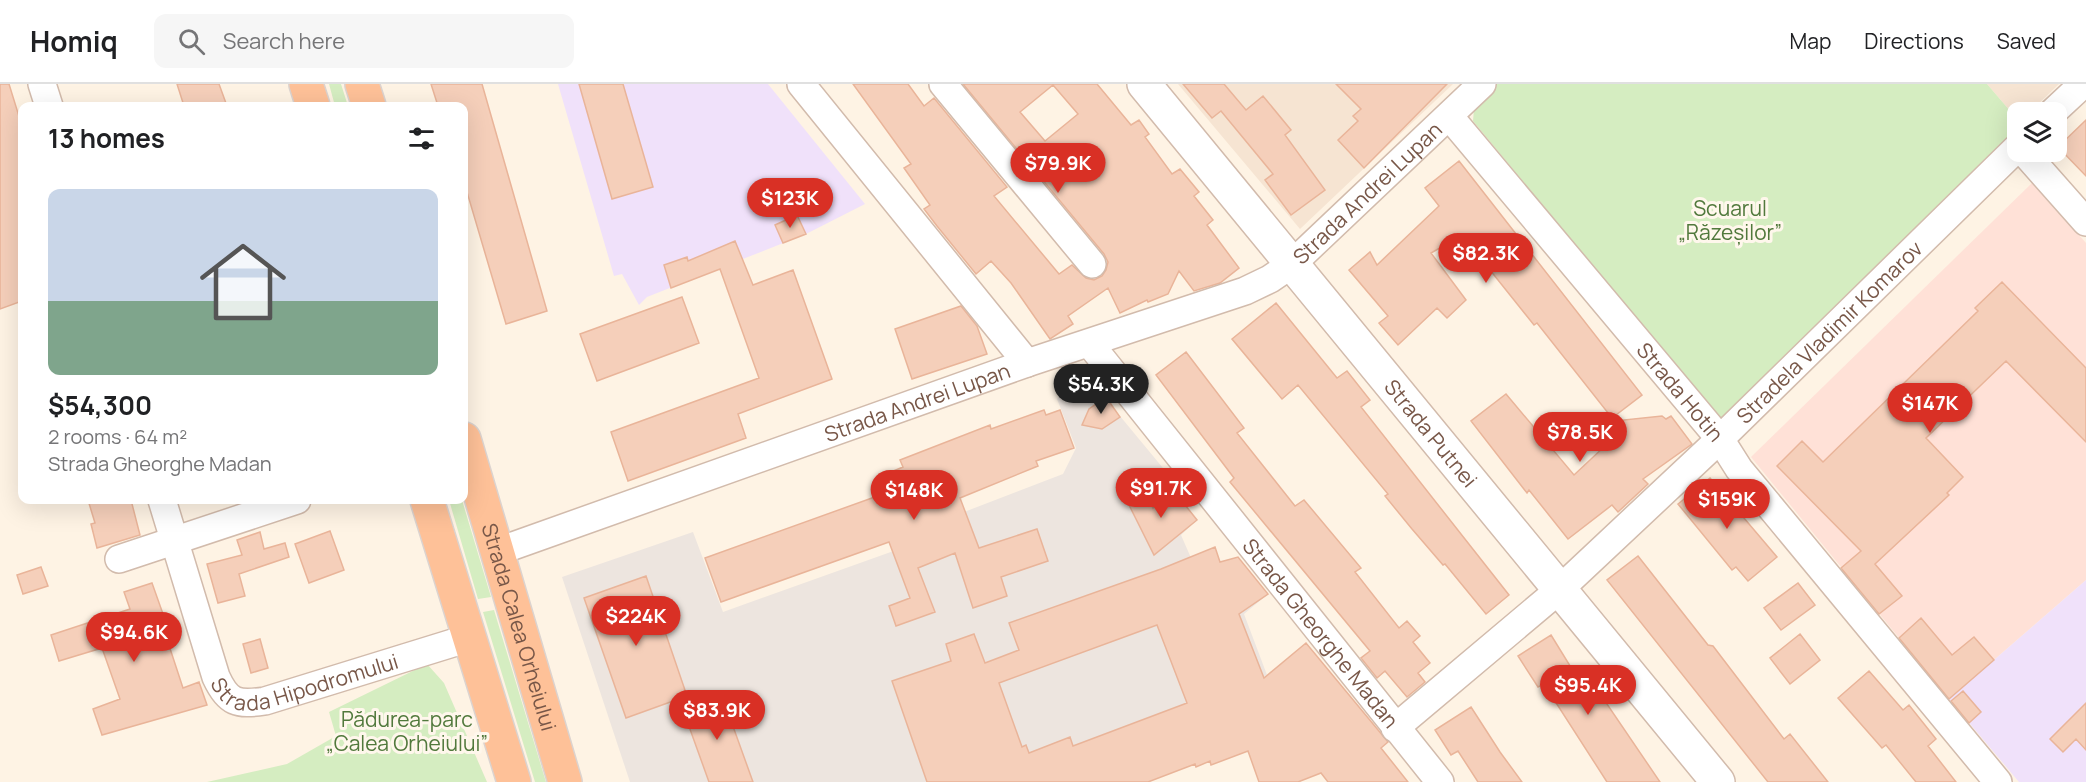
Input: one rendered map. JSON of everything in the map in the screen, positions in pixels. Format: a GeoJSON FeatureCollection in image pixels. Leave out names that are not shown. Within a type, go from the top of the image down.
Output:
{"type":"FeatureCollection","features":[{"type":"Feature","properties":{"kind":"highway"},"geometry":{"type":"LineString","coordinates":[[306,84],[312,102]]}},
{"type":"Feature","properties":{"kind":"highway"},"geometry":{"type":"LineString","coordinates":[[362,84],[368,102]]}},
{"type":"Feature","properties":{"kind":"highway","name":"Strada Calea Orheiului"},"geometry":{"type":"LineString","coordinates":[[468,454],[495,552],[565,782]]}},
{"type":"Feature","properties":{"kind":"highway"},"geometry":{"type":"LineString","coordinates":[[428,504],[514,782]]}},
{"type":"Feature","properties":{"kind":"street"},"geometry":{"type":"LineString","coordinates":[[42,84],[48,102]]}},
{"type":"Feature","properties":{"kind":"street"},"geometry":{"type":"LineString","coordinates":[[801,84],[1027,363]]}},
{"type":"Feature","properties":{"kind":"street"},"geometry":{"type":"LineString","coordinates":[[943,84],[1092,264]]}},
{"type":"Feature","properties":{"kind":"street","name":"Strada Putnei"},"geometry":{"type":"LineString","coordinates":[[1144,84],[1718,782]]}},
{"type":"Feature","properties":{"kind":"street","name":"Strada Andrei Lupan"},"geometry":{"type":"LineString","coordinates":[[495,552],[1027,363],[1245,291],[1292,264],[1482,84]]}},
{"type":"Feature","properties":{"kind":"street"},"geometry":{"type":"LineString","coordinates":[[2064,102],[2083,84]]}},
{"type":"Feature","properties":{"kind":"street","name":"Strada Hotin"},"geometry":{"type":"LineString","coordinates":[[1449,116],[1720,439],[1739,469],[1998,782]]}},
{"type":"Feature","properties":{"kind":"street","name":"Stradela Vladimir Komarov"},"geometry":{"type":"LineString","coordinates":[[1395,728],[1559,590],[1720,439],[2007,158]]}},
{"type":"Feature","properties":{"kind":"street"},"geometry":{"type":"LineString","coordinates":[[2033,162],[2086,222]]}},
{"type":"Feature","properties":{"kind":"street","name":"Strada Gheorghe Madan"},"geometry":{"type":"LineString","coordinates":[[1090,344],[1440,782]]}},
{"type":"Feature","properties":{"kind":"street","name":"Strada Hipodromului"},"geometry":{"type":"LineString","coordinates":[[163,504],[216,677],[223,691],[231,699],[241,703],[265,701],[469,638]]}},
{"type":"Feature","properties":{"kind":"street"},"geometry":{"type":"LineString","coordinates":[[119,559],[285,504]]}},
{"type":"Feature","properties":{"kind":"shaded area"},"geometry":{"type":"Polygon","coordinates":[[[558,84],[768,84],[865,204],[806,234],[647,297],[639,305],[622,274],[614,276],[558,84]]]}},
{"type":"Feature","properties":{"kind":"shaded area"},"geometry":{"type":"Polygon","coordinates":[[[1178,84],[1453,84],[1300,229],[1178,84]]]}},
{"type":"Feature","properties":{"kind":"shaded area"},"geometry":{"type":"Polygon","coordinates":[[[1987,84],[2059,84],[2040,102],[2007,102],[2007,107],[1987,84]]]}},
{"type":"Feature","properties":{"kind":"shaded area"},"geometry":{"type":"Polygon","coordinates":[[[2033,182],[2086,243],[2086,580],[1949,699],[1751,457],[2033,182]]]}},
{"type":"Feature","properties":{"kind":"shaded area"},"geometry":{"type":"Polygon","coordinates":[[[1086,375],[1182,491],[1175,498],[1197,520],[1181,535],[1191,558],[1215,547],[1221,564],[1238,557],[1268,594],[1244,614],[1267,675],[1041,782],[630,782],[562,577],[693,532],[723,612],[916,543],[912,532],[1063,474],[1076,448],[1057,399],[1068,385],[1086,375]]]}},
{"type":"Feature","properties":{"kind":"shaded area"},"geometry":{"type":"Polygon","coordinates":[[[2086,580],[2086,782],[2019,782],[1949,699],[2086,580]]]}},
{"type":"Feature","properties":{"kind":"green space"},"geometry":{"type":"Polygon","coordinates":[[[329,84],[341,84],[347,102],[334,102],[329,84]]]}},
{"type":"Feature","properties":{"kind":"green space","name":"Scuarul „Răzeșilor”"},"geometry":{"type":"Polygon","coordinates":[[[1496,84],[1987,84],[2007,107],[2007,146],[1720,421],[1473,121],[1474,109],[1496,84]]]}},
{"type":"Feature","properties":{"kind":"green space"},"geometry":{"type":"Polygon","coordinates":[[[450,504],[463,504],[491,597],[478,599],[450,504]]]}},
{"type":"Feature","properties":{"kind":"green space"},"geometry":{"type":"Polygon","coordinates":[[[494,610],[546,782],[535,782],[483,612],[494,610]]]}},
{"type":"Feature","properties":{"kind":"green space","name":"Pădurea-parc „Calea Orheiului”"},"geometry":{"type":"Polygon","coordinates":[[[427,664],[444,683],[487,782],[207,782],[287,764],[336,736],[329,712],[427,664]]]}},
{"type":"Feature","properties":{"kind":"building"},"geometry":{"type":"Polygon","coordinates":[[[0,84],[9,84],[18,113],[18,302],[0,309],[0,84]]]}},
{"type":"Feature","properties":{"kind":"building"},"geometry":{"type":"Polygon","coordinates":[[[177,84],[219,84],[226,102],[183,102],[177,84]]]}},
{"type":"Feature","properties":{"kind":"building"},"geometry":{"type":"Polygon","coordinates":[[[431,84],[482,84],[547,311],[506,324],[468,196],[468,102],[437,102],[431,84]]]}},
{"type":"Feature","properties":{"kind":"building"},"geometry":{"type":"Polygon","coordinates":[[[579,84],[623,84],[653,187],[612,199],[579,84]]]}},
{"type":"Feature","properties":{"kind":"building"},"geometry":{"type":"Polygon","coordinates":[[[853,84],[908,84],[924,106],[934,98],[1007,187],[994,196],[1059,274],[1072,265],[1086,278],[1094,280],[1102,276],[1106,270],[1108,262],[1104,254],[963,84],[1097,84],[1131,125],[1139,120],[1149,134],[1145,137],[1172,174],[1180,169],[1199,192],[1194,196],[1213,220],[1207,225],[1239,268],[1220,283],[1194,291],[1179,271],[1168,294],[1148,302],[1147,300],[1120,313],[1108,288],[1068,316],[1073,324],[1050,339],[1011,283],[991,261],[976,274],[937,226],[924,209],[930,205],[904,168],[911,164],[853,84]],[[1053,85],[1020,112],[1045,141],[1078,114],[1053,85]]]}},
{"type":"Feature","properties":{"kind":"building"},"geometry":{"type":"Polygon","coordinates":[[[1183,84],[1224,84],[1246,110],[1263,96],[1291,130],[1285,135],[1325,190],[1291,215],[1265,180],[1273,174],[1221,111],[1212,118],[1183,84]]]}},
{"type":"Feature","properties":{"kind":"building"},"geometry":{"type":"Polygon","coordinates":[[[1336,84],[1447,84],[1364,168],[1338,140],[1358,121],[1353,116],[1361,109],[1336,84]]]}},
{"type":"Feature","properties":{"kind":"building"},"geometry":{"type":"Polygon","coordinates":[[[2086,120],[2086,176],[2067,156],[2067,138],[2086,120]]]}},
{"type":"Feature","properties":{"kind":"building"},"geometry":{"type":"Polygon","coordinates":[[[1459,161],[1642,395],[1612,418],[1537,323],[1534,325],[1462,235],[1431,253],[1466,300],[1447,318],[1437,308],[1398,345],[1379,323],[1388,316],[1349,270],[1370,252],[1377,265],[1439,206],[1425,188],[1459,161]]]}},
{"type":"Feature","properties":{"kind":"building"},"geometry":{"type":"Polygon","coordinates":[[[797,215],[806,234],[783,243],[775,225],[797,215]]]}},
{"type":"Feature","properties":{"kind":"building"},"geometry":{"type":"Polygon","coordinates":[[[735,241],[753,285],[793,270],[832,379],[738,414],[746,438],[628,481],[611,432],[759,378],[720,269],[671,288],[664,265],[687,257],[688,261],[735,241]]]}},
{"type":"Feature","properties":{"kind":"building"},"geometry":{"type":"Polygon","coordinates":[[[2002,282],[2086,368],[2086,442],[2006,361],[1926,438],[1963,477],[1947,493],[1949,495],[1875,564],[1902,596],[1879,614],[1841,568],[1861,551],[1777,466],[1802,441],[1823,462],[1978,311],[1975,308],[2002,282]]]}},
{"type":"Feature","properties":{"kind":"building"},"geometry":{"type":"Polygon","coordinates":[[[682,297],[699,343],[597,381],[580,334],[682,297]]]}},
{"type":"Feature","properties":{"kind":"building"},"geometry":{"type":"Polygon","coordinates":[[[1276,303],[1337,378],[1347,371],[1370,400],[1361,407],[1509,595],[1486,614],[1445,564],[1443,565],[1412,529],[1385,496],[1388,494],[1298,385],[1282,399],[1232,339],[1276,303]]]}},
{"type":"Feature","properties":{"kind":"building"},"geometry":{"type":"Polygon","coordinates":[[[961,306],[977,326],[987,354],[912,379],[895,329],[961,306]]]}},
{"type":"Feature","properties":{"kind":"building"},"geometry":{"type":"Polygon","coordinates":[[[1186,352],[1244,428],[1237,433],[1295,506],[1304,500],[1361,568],[1355,572],[1399,628],[1407,621],[1420,636],[1413,642],[1430,663],[1418,673],[1425,682],[1407,697],[1385,671],[1377,678],[1361,658],[1370,651],[1230,482],[1234,478],[1156,375],[1186,352]]]}},
{"type":"Feature","properties":{"kind":"building"},"geometry":{"type":"Polygon","coordinates":[[[1506,394],[1574,475],[1622,430],[1614,421],[1662,416],[1666,419],[1671,416],[1692,444],[1643,479],[1648,484],[1618,512],[1612,505],[1568,539],[1529,490],[1527,493],[1471,421],[1506,394]]]}},
{"type":"Feature","properties":{"kind":"building"},"geometry":{"type":"Polygon","coordinates":[[[1106,397],[1120,417],[1102,429],[1082,425],[1089,409],[1106,397]]]}},
{"type":"Feature","properties":{"kind":"building"},"geometry":{"type":"Polygon","coordinates":[[[1044,410],[1046,415],[1060,410],[1074,448],[1036,461],[1038,466],[960,498],[979,548],[1037,529],[1048,561],[1001,577],[1007,596],[973,608],[955,553],[918,568],[935,612],[896,626],[889,606],[910,598],[889,542],[721,602],[705,558],[897,489],[891,472],[903,467],[900,460],[990,425],[991,429],[1044,410]]]}},
{"type":"Feature","properties":{"kind":"building"},"geometry":{"type":"Polygon","coordinates":[[[1710,478],[1777,557],[1748,581],[1736,567],[1732,570],[1678,504],[1710,478]]]}},
{"type":"Feature","properties":{"kind":"building"},"geometry":{"type":"Polygon","coordinates":[[[1145,490],[1153,508],[1174,491],[1197,520],[1154,555],[1126,499],[1145,490]]]}},
{"type":"Feature","properties":{"kind":"building"},"geometry":{"type":"Polygon","coordinates":[[[89,504],[132,504],[140,535],[97,548],[91,524],[95,523],[89,504]]]}},
{"type":"Feature","properties":{"kind":"building"},"geometry":{"type":"Polygon","coordinates":[[[330,531],[344,570],[309,583],[295,544],[330,531]]]}},
{"type":"Feature","properties":{"kind":"building"},"geometry":{"type":"Polygon","coordinates":[[[260,532],[264,549],[285,543],[289,557],[239,574],[245,596],[218,603],[207,564],[242,555],[237,540],[260,532]]]}},
{"type":"Feature","properties":{"kind":"building"},"geometry":{"type":"Polygon","coordinates":[[[1215,547],[1220,562],[1238,557],[1268,594],[1239,614],[1264,678],[1306,643],[1388,742],[1381,748],[1408,782],[1328,782],[1321,773],[1298,782],[1259,782],[1248,751],[1211,765],[1210,761],[1196,767],[1195,764],[1148,782],[927,782],[892,681],[951,661],[946,644],[974,634],[985,663],[1019,650],[1009,623],[1161,569],[1215,547]],[[1157,625],[999,683],[1022,747],[1026,745],[1029,753],[1070,737],[1073,746],[1187,703],[1157,625]]]}},
{"type":"Feature","properties":{"kind":"building"},"geometry":{"type":"Polygon","coordinates":[[[1638,556],[1708,645],[1713,646],[1784,739],[1790,734],[1828,782],[1768,782],[1607,580],[1638,556]]]}},
{"type":"Feature","properties":{"kind":"building"},"geometry":{"type":"Polygon","coordinates":[[[41,567],[48,586],[23,594],[17,575],[41,567]]]}},
{"type":"Feature","properties":{"kind":"building"},"geometry":{"type":"Polygon","coordinates":[[[646,576],[687,696],[626,718],[584,598],[646,576]]]}},
{"type":"Feature","properties":{"kind":"building"},"geometry":{"type":"Polygon","coordinates":[[[152,583],[163,614],[159,615],[183,688],[199,682],[207,705],[102,735],[93,709],[120,699],[102,648],[59,661],[51,635],[130,609],[124,592],[152,583]]]}},
{"type":"Feature","properties":{"kind":"building"},"geometry":{"type":"Polygon","coordinates":[[[1798,583],[1815,605],[1781,630],[1764,608],[1798,583]]]}},
{"type":"Feature","properties":{"kind":"building"},"geometry":{"type":"Polygon","coordinates":[[[1921,618],[1952,655],[1974,637],[1994,660],[1949,699],[1899,638],[1921,618]]]}},
{"type":"Feature","properties":{"kind":"building"},"geometry":{"type":"Polygon","coordinates":[[[1800,634],[1820,660],[1790,684],[1770,658],[1800,634]]]}},
{"type":"Feature","properties":{"kind":"building"},"geometry":{"type":"Polygon","coordinates":[[[1551,635],[1583,687],[1592,682],[1660,782],[1607,782],[1544,684],[1538,687],[1518,656],[1551,635]]]}},
{"type":"Feature","properties":{"kind":"building"},"geometry":{"type":"Polygon","coordinates":[[[260,639],[268,668],[251,673],[243,644],[260,639]]]}},
{"type":"Feature","properties":{"kind":"building"},"geometry":{"type":"Polygon","coordinates":[[[1869,671],[1903,710],[1909,705],[1936,739],[1928,746],[1956,782],[1916,782],[1886,745],[1882,748],[1838,698],[1869,671]]]}},
{"type":"Feature","properties":{"kind":"building"},"geometry":{"type":"Polygon","coordinates":[[[1963,691],[1981,712],[1969,723],[1951,701],[1963,691]]]}},
{"type":"Feature","properties":{"kind":"building"},"geometry":{"type":"Polygon","coordinates":[[[721,693],[753,782],[709,782],[682,707],[721,693]]]}},
{"type":"Feature","properties":{"kind":"building"},"geometry":{"type":"Polygon","coordinates":[[[2086,703],[2086,750],[2076,739],[2063,752],[2050,739],[2086,703]]]}},
{"type":"Feature","properties":{"kind":"building"},"geometry":{"type":"Polygon","coordinates":[[[1471,707],[1522,782],[1478,782],[1458,751],[1451,755],[1435,730],[1471,707]]]}}]}
